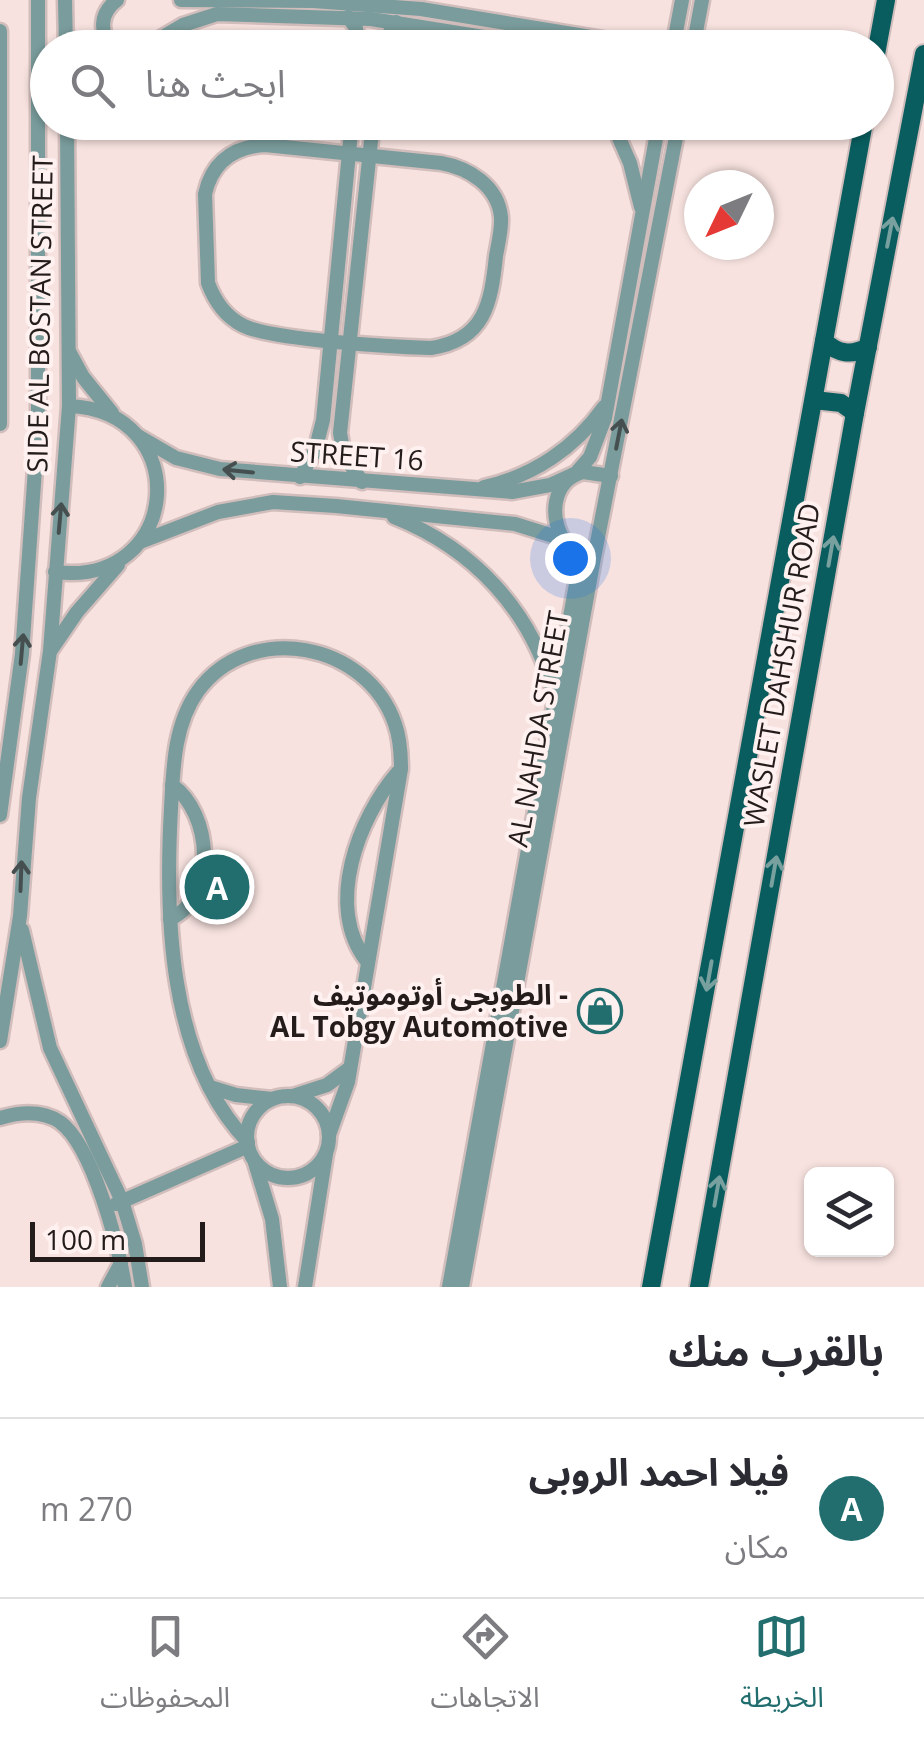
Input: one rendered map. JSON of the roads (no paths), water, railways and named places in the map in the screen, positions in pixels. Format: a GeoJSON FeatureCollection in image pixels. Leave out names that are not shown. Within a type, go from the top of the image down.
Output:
{"type":"FeatureCollection","features":[{"type":"Feature","properties":{"kind":"main road"},"geometry":{"type":"LineString","coordinates":[[880,30],[886,0]]}},
{"type":"Feature","properties":{"kind":"main road","name":"WASLET DAHSHUR ROAD"},"geometry":{"type":"LineString","coordinates":[[700,1287],[924,54]]}},
{"type":"Feature","properties":{"kind":"main road","name":"WASLET DAHSHUR ROAD"},"geometry":{"type":"LineString","coordinates":[[652,1287],[861,140]]}},
{"type":"Feature","properties":{"kind":"main road"},"geometry":{"type":"LineString","coordinates":[[824,341],[831,348],[850,354],[868,347]]}},
{"type":"Feature","properties":{"kind":"main road"},"geometry":{"type":"LineString","coordinates":[[814,400],[841,403],[856,413]]}},
{"type":"Feature","properties":{"kind":"street"},"geometry":{"type":"LineString","coordinates":[[38,0],[38,30]]}},
{"type":"Feature","properties":{"kind":"street"},"geometry":{"type":"LineString","coordinates":[[65,0],[66,30]]}},
{"type":"Feature","properties":{"kind":"street"},"geometry":{"type":"LineString","coordinates":[[103,30],[110,6],[117,0]]}},
{"type":"Feature","properties":{"kind":"street"},"geometry":{"type":"LineString","coordinates":[[182,0],[432,12],[547,30]]}},
{"type":"Feature","properties":{"kind":"street"},"geometry":{"type":"LineString","coordinates":[[452,0],[461,16]]}},
{"type":"Feature","properties":{"kind":"street"},"geometry":{"type":"LineString","coordinates":[[676,30],[682,0]]}},
{"type":"Feature","properties":{"kind":"street"},"geometry":{"type":"LineString","coordinates":[[696,30],[702,0]]}},
{"type":"Feature","properties":{"kind":"street"},"geometry":{"type":"LineString","coordinates":[[173,30],[218,14],[313,8],[348,17],[396,22],[432,12],[491,30]]}},
{"type":"Feature","properties":{"kind":"street"},"geometry":{"type":"LineString","coordinates":[[348,17],[356,30]]}},
{"type":"Feature","properties":{"kind":"street"},"geometry":{"type":"LineString","coordinates":[[392,30],[396,22]]}},
{"type":"Feature","properties":{"kind":"street"},"geometry":{"type":"LineString","coordinates":[[0,31],[0,424]]}},
{"type":"Feature","properties":{"kind":"street"},"geometry":{"type":"LineString","coordinates":[[0,816],[22,654],[38,426],[38,140]]}},
{"type":"Feature","properties":{"kind":"street","name":"SIDE AL BOSTAN STREET"},"geometry":{"type":"LineString","coordinates":[[0,1042],[20,916],[29,798],[50,651],[69,406],[67,140]]}},
{"type":"Feature","properties":{"kind":"street"},"geometry":{"type":"LineString","coordinates":[[300,477],[316,450],[321,431],[351,140]]}},
{"type":"Feature","properties":{"kind":"street"},"geometry":{"type":"LineString","coordinates":[[362,482],[344,455],[340,434],[371,140]]}},
{"type":"Feature","properties":{"kind":"street"},"geometry":{"type":"LineString","coordinates":[[620,140],[643,212]]}},
{"type":"Feature","properties":{"kind":"street"},"geometry":{"type":"LineString","coordinates":[[576,473],[595,447],[608,402],[656,140]]}},
{"type":"Feature","properties":{"kind":"street","name":"AL NAHDA STREET"},"geometry":{"type":"LineString","coordinates":[[462,1287],[487,1116],[562,700],[611,476],[676,140]]}},
{"type":"Feature","properties":{"kind":"street"},"geometry":{"type":"LineString","coordinates":[[250,146],[370,156],[441,163],[469,171],[490,190],[501,217],[490,300],[486,312],[468,334],[431,348],[252,329],[229,316],[208,283],[205,194],[208,180],[225,158],[250,146]]}},
{"type":"Feature","properties":{"kind":"street"},"geometry":{"type":"LineString","coordinates":[[50,651],[84,602],[140,542],[152,522],[158,500],[157,477],[150,455],[138,436],[116,417],[83,377],[66,347]]}},
{"type":"Feature","properties":{"kind":"street"},"geometry":{"type":"LineString","coordinates":[[473,490],[520,476],[550,461],[576,440],[608,402]]}},
{"type":"Feature","properties":{"kind":"street"},"geometry":{"type":"LineString","coordinates":[[69,406],[116,417]]}},
{"type":"Feature","properties":{"kind":"street","name":"STREET 16"},"geometry":{"type":"LineString","coordinates":[[138,436],[166,453],[197,464],[300,477],[525,491],[561,482],[576,473]]}},
{"type":"Feature","properties":{"kind":"street"},"geometry":{"type":"LineString","coordinates":[[576,473],[611,476]]}},
{"type":"Feature","properties":{"kind":"street","name":"AL NAHDA STREET"},"geometry":{"type":"LineString","coordinates":[[562,700],[576,584],[567,543],[555,520],[556,500],[576,473]]}},
{"type":"Feature","properties":{"kind":"street","name":"STREET 16"},"geometry":{"type":"LineString","coordinates":[[140,542],[192,520],[259,504],[369,509],[515,524],[567,543],[594,558]]}},
{"type":"Feature","properties":{"kind":"street"},"geometry":{"type":"LineString","coordinates":[[369,509],[434,536],[489,578],[524,622],[562,700]]}},
{"type":"Feature","properties":{"kind":"street"},"geometry":{"type":"LineString","coordinates":[[55,572],[91,573],[124,558]]}},
{"type":"Feature","properties":{"kind":"street"},"geometry":{"type":"LineString","coordinates":[[277,647],[304,648],[334,658],[372,686],[396,726],[401,769],[345,1096],[314,1169],[292,1178],[270,1174],[226,1116],[210,1086],[183,1010],[170,919],[172,785],[181,726],[198,690],[227,663],[251,652],[277,647]]}},
{"type":"Feature","properties":{"kind":"street"},"geometry":{"type":"LineString","coordinates":[[366,960],[350,926],[350,881],[367,820],[401,769]]}},
{"type":"Feature","properties":{"kind":"street"},"geometry":{"type":"LineString","coordinates":[[170,919],[195,899],[202,864],[197,814],[172,785]]}},
{"type":"Feature","properties":{"kind":"street"},"geometry":{"type":"LineString","coordinates":[[20,916],[50,1048],[122,1201],[142,1287]]}},
{"type":"Feature","properties":{"kind":"street"},"geometry":{"type":"LineString","coordinates":[[210,1086],[236,1096],[273,1099],[327,1085],[350,1068]]}},
{"type":"Feature","properties":{"kind":"street"},"geometry":{"type":"LineString","coordinates":[[290,1096],[317,1108],[326,1120],[328,1143],[305,1287]]}},
{"type":"Feature","properties":{"kind":"street"},"geometry":{"type":"LineString","coordinates":[[273,1099],[253,1116],[250,1148],[272,1219],[280,1287]]}},
{"type":"Feature","properties":{"kind":"street"},"geometry":{"type":"LineString","coordinates":[[0,1118],[45,1115],[68,1129],[107,1208],[125,1287]]}},
{"type":"Feature","properties":{"kind":"street","name":"AL NAHDA STREET"},"geometry":{"type":"LineString","coordinates":[[449,1287],[487,1116]]}},
{"type":"Feature","properties":{"kind":"street"},"geometry":{"type":"LineString","coordinates":[[107,1208],[250,1148]]}},
{"type":"Feature","properties":{"kind":"street"},"geometry":{"type":"LineString","coordinates":[[108,1287],[121,1263]]}},
{"type":"Feature","properties":{"kind":"place","name":"فيلا احمد الروبى"},"geometry":{"type":"Point","coordinates":[217,887]}},
{"type":"Feature","properties":{"kind":"place","name":"الطوبجى أوتوموتيف - AL Tobgy Automotive"},"geometry":{"type":"Point","coordinates":[600,1011]}}]}
